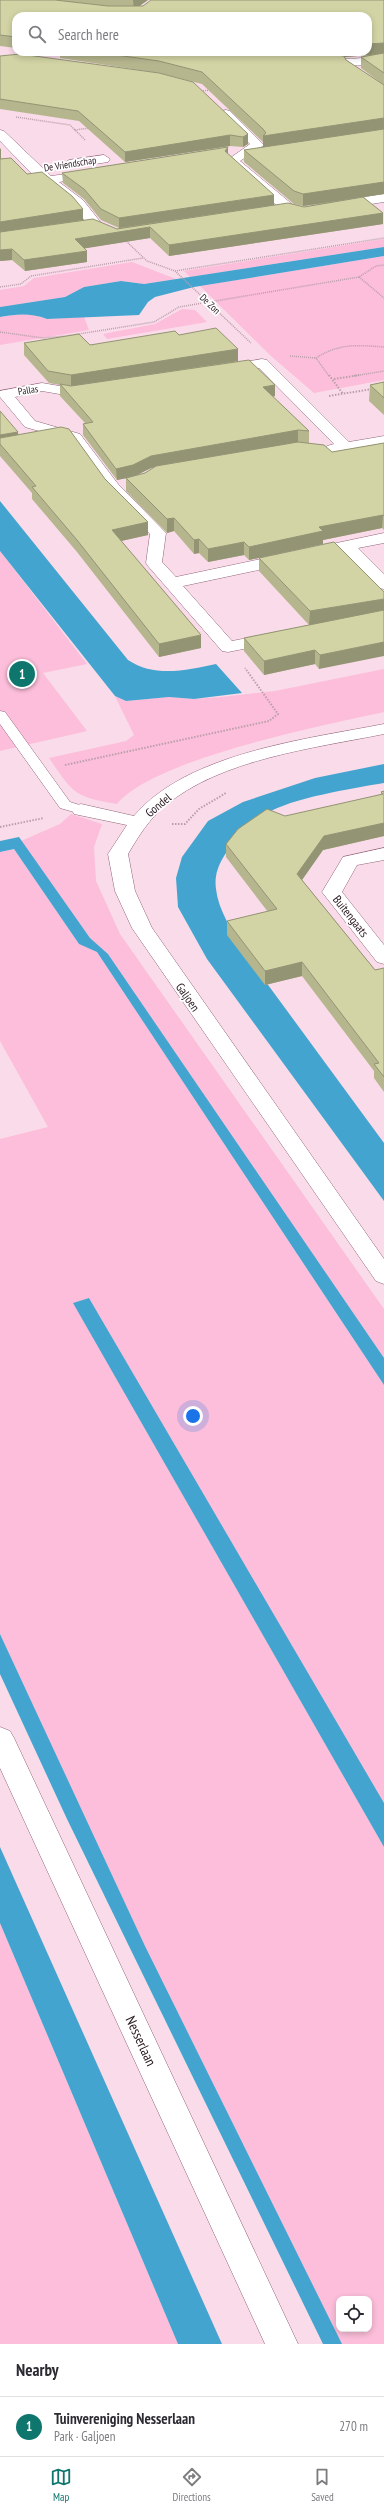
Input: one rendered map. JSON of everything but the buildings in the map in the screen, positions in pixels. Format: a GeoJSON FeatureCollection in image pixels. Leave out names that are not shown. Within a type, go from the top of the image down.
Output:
{"type":"FeatureCollection","features":[{"type":"Feature","properties":{"kind":"street"},"geometry":{"type":"LineString","coordinates":[[309,56],[355,68],[384,59]]}},
{"type":"Feature","properties":{"kind":"street"},"geometry":{"type":"LineString","coordinates":[[219,107],[258,145],[232,161],[288,208],[303,212]]}},
{"type":"Feature","properties":{"kind":"street","name":"De Vriendschap"},"geometry":{"type":"LineString","coordinates":[[0,134],[32,166],[78,203],[95,224]]}},
{"type":"Feature","properties":{"kind":"street"},"geometry":{"type":"LineString","coordinates":[[223,152],[242,154],[269,152]]}},
{"type":"Feature","properties":{"kind":"street"},"geometry":{"type":"LineString","coordinates":[[8,164],[32,166]]}},
{"type":"Feature","properties":{"kind":"street"},"geometry":{"type":"LineString","coordinates":[[48,180],[106,164]]}},
{"type":"Feature","properties":{"kind":"street","name":"De Vriendschap"},"geometry":{"type":"LineString","coordinates":[[32,166],[106,164]]}},
{"type":"Feature","properties":{"kind":"street"},"geometry":{"type":"LineString","coordinates":[[325,208],[384,198]]}},
{"type":"Feature","properties":{"kind":"street"},"geometry":{"type":"LineString","coordinates":[[274,211],[288,208]]}},
{"type":"Feature","properties":{"kind":"street"},"geometry":{"type":"LineString","coordinates":[[80,226],[95,224],[117,234]]}},
{"type":"Feature","properties":{"kind":"street"},"geometry":{"type":"LineString","coordinates":[[212,372],[262,363],[346,447]]}},
{"type":"Feature","properties":{"kind":"street","name":"Pallas"},"geometry":{"type":"LineString","coordinates":[[102,387],[71,392],[42,388],[5,394],[30,424],[75,438],[112,487],[158,533],[154,563],[228,647]]}},
{"type":"Feature","properties":{"kind":"street"},"geometry":{"type":"LineString","coordinates":[[317,450],[384,441]]}},
{"type":"Feature","properties":{"kind":"street"},"geometry":{"type":"LineString","coordinates":[[112,487],[132,484]]}},
{"type":"Feature","properties":{"kind":"street"},"geometry":{"type":"LineString","coordinates":[[172,583],[384,538]]}},
{"type":"Feature","properties":{"kind":"street"},"geometry":{"type":"LineString","coordinates":[[347,546],[384,584]]}},
{"type":"Feature","properties":{"kind":"street"},"geometry":{"type":"LineString","coordinates":[[228,647],[290,635]]}},
{"type":"Feature","properties":{"kind":"street","name":"Gondel"},"geometry":{"type":"LineString","coordinates":[[138,822],[159,800],[192,780],[247,760],[384,729]]}},
{"type":"Feature","properties":{"kind":"street"},"geometry":{"type":"LineString","coordinates":[[81,810],[138,822]]}},
{"type":"Feature","properties":{"kind":"street","name":"Galjoen"},"geometry":{"type":"LineString","coordinates":[[138,822],[118,854],[125,891],[142,928],[384,1276]]}},
{"type":"Feature","properties":{"kind":"street","name":"Buitengaats"},"geometry":{"type":"LineString","coordinates":[[384,854],[350,861],[332,892],[384,958]]}},
{"type":"Feature","properties":{"kind":"street","name":"Nesserlaan"},"geometry":{"type":"LineString","coordinates":[[0,1738],[282,2344]]}},
{"type":"Feature","properties":{"kind":"lane"},"geometry":{"type":"LineString","coordinates":[[0,715],[65,805],[81,810]]}},
{"type":"Feature","properties":{"kind":"path"},"geometry":{"type":"LineString","coordinates":[[195,92],[216,89]]}},
{"type":"Feature","properties":{"kind":"path"},"geometry":{"type":"LineString","coordinates":[[16,117],[70,124],[106,164]]}},
{"type":"Feature","properties":{"kind":"path"},"geometry":{"type":"LineString","coordinates":[[75,130],[96,127]]}},
{"type":"Feature","properties":{"kind":"path","name":"De Zon"},"geometry":{"type":"LineString","coordinates":[[117,234],[144,258],[178,273],[265,356],[262,363]]}},
{"type":"Feature","properties":{"kind":"path"},"geometry":{"type":"LineString","coordinates":[[175,271],[384,238]]}},
{"type":"Feature","properties":{"kind":"path"},"geometry":{"type":"LineString","coordinates":[[0,287],[21,284],[31,276],[144,258]]}},
{"type":"Feature","properties":{"kind":"path"},"geometry":{"type":"LineString","coordinates":[[0,332],[43,338],[66,336],[154,322],[179,307],[207,301],[358,277],[376,266],[384,265]]}},
{"type":"Feature","properties":{"kind":"path"},"geometry":{"type":"LineString","coordinates":[[358,277],[384,298]]}},
{"type":"Feature","properties":{"kind":"path"},"geometry":{"type":"LineString","coordinates":[[343,394],[334,379],[316,358],[326,351],[345,343],[384,347]]}},
{"type":"Feature","properties":{"kind":"path"},"geometry":{"type":"LineString","coordinates":[[334,379],[384,370]]}},
{"type":"Feature","properties":{"kind":"path"},"geometry":{"type":"LineString","coordinates":[[300,401],[377,388]]}},
{"type":"Feature","properties":{"kind":"path"},"geometry":{"type":"LineString","coordinates":[[40,770],[269,721],[278,714],[228,647]]}},
{"type":"Feature","properties":{"kind":"path","name":"Gondel"},"geometry":{"type":"LineString","coordinates":[[138,822],[185,824],[199,809],[228,792]]}},
{"type":"Feature","properties":{"kind":"path"},"geometry":{"type":"LineString","coordinates":[[0,827],[81,810]]}},
{"type":"Feature","properties":{"kind":"shaded area"},"geometry":{"type":"Polygon","coordinates":[[[384,239],[384,247],[190,277],[184,271],[384,239]]]}},
{"type":"Feature","properties":{"kind":"shaded area"},"geometry":{"type":"Polygon","coordinates":[[[384,256],[384,380],[314,393],[271,356],[200,286],[384,256]]]}},
{"type":"Feature","properties":{"kind":"shaded area"},"geometry":{"type":"Polygon","coordinates":[[[132,262],[176,279],[144,284],[121,281],[84,287],[65,297],[0,307],[0,290],[24,286],[34,278],[132,262]]]}},
{"type":"Feature","properties":{"kind":"shaded area"},"geometry":{"type":"Polygon","coordinates":[[[182,309],[195,310],[207,322],[107,339],[103,334],[155,324],[182,309]]]}},
{"type":"Feature","properties":{"kind":"shaded area"},"geometry":{"type":"Polygon","coordinates":[[[19,314],[34,315],[47,319],[84,317],[89,330],[0,345],[0,317],[19,314]]]}},
{"type":"Feature","properties":{"kind":"shaded area"},"geometry":{"type":"Polygon","coordinates":[[[0,551],[87,664],[43,673],[87,731],[0,751],[0,551]]]}},
{"type":"Feature","properties":{"kind":"shaded area"},"geometry":{"type":"Polygon","coordinates":[[[384,669],[384,712],[283,735],[202,759],[166,772],[136,788],[117,804],[92,799],[76,792],[64,779],[49,758],[126,741],[134,735],[115,696],[126,701],[169,697],[194,699],[221,697],[275,691],[384,669]]]}},
{"type":"Feature","properties":{"kind":"shaded area"},"geometry":{"type":"Polygon","coordinates":[[[71,814],[102,824],[94,847],[96,881],[120,934],[384,1309],[384,1358],[108,954],[90,938],[21,841],[60,824],[71,814]]]}},
{"type":"Feature","properties":{"kind":"shaded area"},"geometry":{"type":"Polygon","coordinates":[[[14,849],[79,944],[97,952],[384,1385],[384,1803],[89,1298],[74,1303],[384,1847],[384,2344],[342,2344],[336,2332],[372,2332],[372,2296],[336,2296],[336,2332],[145,1946],[0,1634],[0,1139],[48,1127],[0,1041],[0,852],[14,849]]]}},
{"type":"Feature","properties":{"kind":"shaded area"},"geometry":{"type":"Polygon","coordinates":[[[0,1923],[178,2344],[0,2344],[0,1923]]]}},
{"type":"Feature","properties":{"kind":"water"},"geometry":{"type":"Polygon","coordinates":[[[384,247],[384,256],[194,287],[155,297],[148,302],[139,315],[47,319],[24,315],[0,317],[0,307],[65,297],[84,287],[121,281],[144,284],[384,247]]]}},
{"type":"Feature","properties":{"kind":"water"},"geometry":{"type":"Polygon","coordinates":[[[0,501],[128,660],[138,666],[160,671],[183,670],[216,664],[242,693],[194,699],[169,697],[126,701],[115,696],[0,551],[0,501]]]}},
{"type":"Feature","properties":{"kind":"water"},"geometry":{"type":"Polygon","coordinates":[[[384,764],[384,783],[306,798],[277,808],[259,819],[235,842],[222,860],[217,874],[216,889],[219,904],[241,948],[384,1143],[384,1201],[207,959],[178,907],[176,878],[182,857],[208,821],[243,802],[315,778],[384,764]]]}},
{"type":"Feature","properties":{"kind":"water"},"geometry":{"type":"Polygon","coordinates":[[[19,837],[90,938],[108,954],[384,1358],[384,1385],[97,952],[79,944],[14,849],[0,852],[0,841],[19,837]]]}},
{"type":"Feature","properties":{"kind":"water"},"geometry":{"type":"Polygon","coordinates":[[[89,1298],[384,1803],[384,1847],[73,1303],[89,1298]]]}},
{"type":"Feature","properties":{"kind":"water"},"geometry":{"type":"Polygon","coordinates":[[[0,1634],[145,1946],[342,2344],[323,2344],[67,1819],[0,1674],[0,1634]]]}},
{"type":"Feature","properties":{"kind":"water"},"geometry":{"type":"Polygon","coordinates":[[[0,1847],[222,2344],[178,2344],[0,1923],[0,1847]]]}},
{"type":"Feature","properties":{"kind":"place","name":"Tuinvereniging Nesserlaan"},"geometry":{"type":"Point","coordinates":[22,674]}}]}
